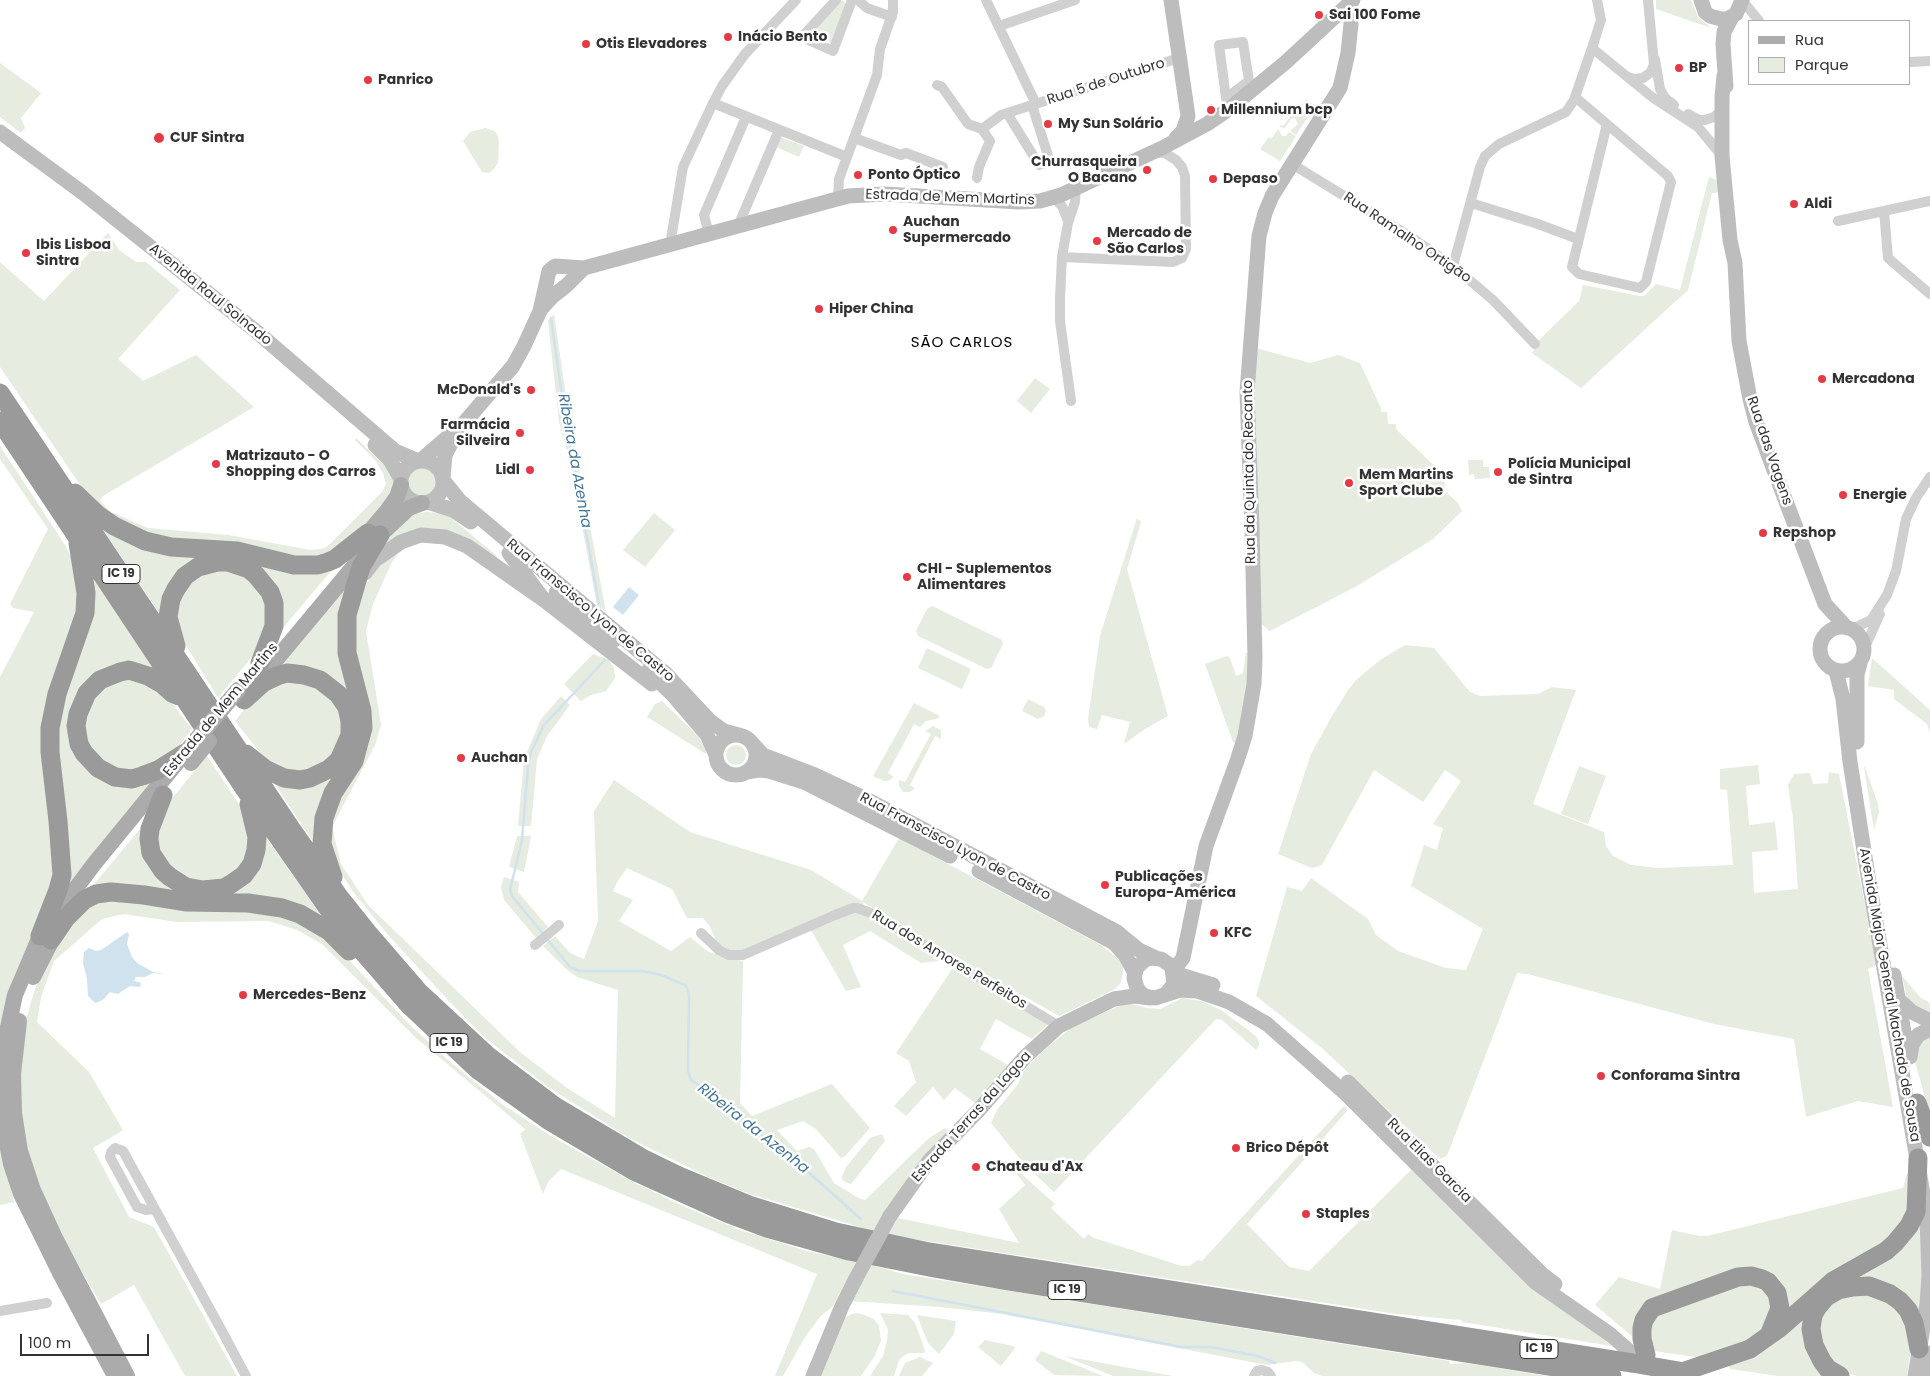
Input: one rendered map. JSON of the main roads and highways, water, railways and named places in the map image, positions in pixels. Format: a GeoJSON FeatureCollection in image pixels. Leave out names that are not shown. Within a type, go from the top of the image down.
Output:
{"type":"FeatureCollection","features":[{"type":"Feature","properties":{"kind":"highway","name":"IC 19"},"geometry":{"type":"LineString","coordinates":[[0,393],[233,743],[340,898],[419,992],[487,1056],[556,1107],[642,1158],[678,1176],[749,1205],[836,1232],[929,1252],[1639,1359],[1677,1373],[1709,1376]]}},
{"type":"Feature","properties":{"kind":"highway","name":"IC 19"},"geometry":{"type":"LineString","coordinates":[[0,421],[244,788],[327,906],[363,952],[408,1004],[478,1070],[548,1120],[634,1171],[692,1199],[812,1242],[896,1261],[1612,1376]]}},
{"type":"Feature","properties":{"kind":"highway"},"geometry":{"type":"LineString","coordinates":[[60,484],[79,496],[114,526],[145,541],[171,547],[237,551],[282,563],[305,566],[318,565],[335,558],[374,534]]}},
{"type":"Feature","properties":{"kind":"highway"},"geometry":{"type":"LineString","coordinates":[[340,898],[322,844],[322,831],[329,801],[354,762],[364,728],[362,711],[346,642],[347,615],[350,598],[374,534]]}},
{"type":"Feature","properties":{"kind":"highway"},"geometry":{"type":"LineString","coordinates":[[45,938],[62,875],[50,752],[50,728],[57,694],[85,613],[86,593],[77,537]]}},
{"type":"Feature","properties":{"kind":"highway"},"geometry":{"type":"LineString","coordinates":[[181,664],[170,628],[169,608],[171,599],[185,576],[198,566],[216,562],[228,562],[249,569],[263,582],[270,592],[275,614],[274,626],[260,663]]}},
{"type":"Feature","properties":{"kind":"highway"},"geometry":{"type":"LineString","coordinates":[[185,699],[172,693],[162,684],[148,676],[129,670],[120,672],[100,680],[88,693],[78,714],[76,726],[79,744],[84,753],[98,768],[115,777],[132,779],[188,758]]}},
{"type":"Feature","properties":{"kind":"highway"},"geometry":{"type":"LineString","coordinates":[[233,743],[273,774],[284,778],[300,780],[321,774],[335,765],[343,753],[350,735],[350,721],[343,700],[327,684],[312,677],[296,674],[277,676],[241,695]]}},
{"type":"Feature","properties":{"kind":"highway"},"geometry":{"type":"LineString","coordinates":[[163,795],[152,823],[149,839],[156,861],[170,878],[186,886],[203,890],[215,889],[224,888],[238,880],[248,869],[254,858],[257,837],[244,788]]}},
{"type":"Feature","properties":{"kind":"highway"},"geometry":{"type":"LineString","coordinates":[[45,938],[76,907],[89,897],[104,893],[144,895],[198,903],[248,902],[282,908],[300,914],[330,931],[410,1014],[442,1044],[478,1070]]}},
{"type":"Feature","properties":{"kind":"highway"},"geometry":{"type":"LineString","coordinates":[[1917,1104],[1930,1137]]}},
{"type":"Feature","properties":{"kind":"highway"},"geometry":{"type":"LineString","coordinates":[[1677,1373],[1738,1354],[1768,1337],[1833,1281],[1886,1251],[1902,1236],[1916,1212],[1918,1158]]}},
{"type":"Feature","properties":{"kind":"highway"},"geometry":{"type":"LineString","coordinates":[[1639,1359],[1644,1320],[1652,1308],[1658,1304],[1745,1276],[1768,1282],[1773,1286],[1780,1298],[1779,1314],[1768,1337]]}},
{"type":"Feature","properties":{"kind":"highway"},"geometry":{"type":"LineString","coordinates":[[1840,1376],[1828,1369],[1822,1361],[1814,1345],[1811,1329],[1813,1315],[1817,1308],[1826,1297],[1838,1290],[1869,1286],[1880,1289],[1895,1297],[1908,1310],[1925,1351]]}},
{"type":"Feature","properties":{"kind":"main road","name":"Estrada de Mem Martins"},"geometry":{"type":"LineString","coordinates":[[45,938],[89,870],[241,695],[262,674],[374,534],[397,497],[401,482]]}},
{"type":"Feature","properties":{"kind":"main road","name":"Estrada de Mem Martins"},"geometry":{"type":"LineString","coordinates":[[241,695],[260,663],[374,534],[409,508],[425,502]]}},
{"type":"Feature","properties":{"kind":"main road","name":"Estrada de Mem Martins"},"geometry":{"type":"LineString","coordinates":[[45,938],[163,795],[188,758]]}},
{"type":"Feature","properties":{"kind":"main road"},"geometry":{"type":"LineString","coordinates":[[45,938],[15,995],[5,1032],[0,1085],[4,1127],[11,1164],[24,1200],[114,1376]]}},
{"type":"Feature","properties":{"kind":"main road"},"geometry":{"type":"LineString","coordinates":[[45,938],[18,1025],[13,1074],[16,1130],[20,1151],[32,1190],[127,1376]]}},
{"type":"Feature","properties":{"kind":"water"},"geometry":{"type":"Polygon","coordinates":[[[629,587],[639,595],[623,615],[613,607],[629,587]]]}},
{"type":"Feature","properties":{"kind":"water"},"geometry":{"type":"Polygon","coordinates":[[[127,932],[129,934],[127,944],[132,957],[137,963],[153,972],[166,974],[153,973],[145,977],[136,977],[134,981],[141,983],[140,987],[130,986],[118,994],[110,992],[103,1000],[95,1003],[88,996],[87,979],[83,963],[84,952],[89,948],[96,951],[101,950],[127,932]]]}},
{"type":"Feature","properties":{"kind":"waterway","name":"Ribeira da Azenha"},"geometry":{"type":"LineString","coordinates":[[551,318],[564,410],[599,604]]}},
{"type":"Feature","properties":{"kind":"waterway","name":"Ribeira da Azenha"},"geometry":{"type":"LineString","coordinates":[[544,935],[512,896],[510,890],[522,840],[528,766],[531,752],[544,725],[605,660]]}},
{"type":"Feature","properties":{"kind":"waterway","name":"Ribeira da Azenha"},"geometry":{"type":"LineString","coordinates":[[547,939],[570,967],[579,971],[642,971],[661,975],[685,985],[689,997],[688,1070],[691,1080],[723,1102],[755,1131],[781,1148],[861,1219]]}},
{"type":"Feature","properties":{"kind":"waterway"},"geometry":{"type":"LineString","coordinates":[[893,1291],[1181,1347],[1211,1347],[1258,1356],[1275,1363]]}},
{"type":"Feature","properties":{"kind":"place","name":"Sai 100 Fome"},"geometry":{"type":"Point","coordinates":[1319,15]}},
{"type":"Feature","properties":{"kind":"place","name":"Inácio Bento"},"geometry":{"type":"Point","coordinates":[728,37]}},
{"type":"Feature","properties":{"kind":"place","name":"Otis Elevadores"},"geometry":{"type":"Point","coordinates":[586,44]}},
{"type":"Feature","properties":{"kind":"place","name":"BP"},"geometry":{"type":"Point","coordinates":[1679,68]}},
{"type":"Feature","properties":{"kind":"place","name":"Panrico"},"geometry":{"type":"Point","coordinates":[368,80]}},
{"type":"Feature","properties":{"kind":"place","name":"Millennium bcp"},"geometry":{"type":"Point","coordinates":[1211,110]}},
{"type":"Feature","properties":{"kind":"place","name":"My Sun Solário"},"geometry":{"type":"Point","coordinates":[1048,124]}},
{"type":"Feature","properties":{"kind":"place","name":"CUF Sintra"},"geometry":{"type":"Point","coordinates":[159,138]}},
{"type":"Feature","properties":{"kind":"place","name":"Churrasqueira O Bacano"},"geometry":{"type":"Point","coordinates":[1147,170]}},
{"type":"Feature","properties":{"kind":"place","name":"Ponto Óptico"},"geometry":{"type":"Point","coordinates":[858,175]}},
{"type":"Feature","properties":{"kind":"place","name":"Depaso"},"geometry":{"type":"Point","coordinates":[1213,179]}},
{"type":"Feature","properties":{"kind":"place","name":"Aldi"},"geometry":{"type":"Point","coordinates":[1794,204]}},
{"type":"Feature","properties":{"kind":"place","name":"Auchan Supermercado"},"geometry":{"type":"Point","coordinates":[893,230]}},
{"type":"Feature","properties":{"kind":"place","name":"Mercado de São Carlos"},"geometry":{"type":"Point","coordinates":[1097,241]}},
{"type":"Feature","properties":{"kind":"place","name":"Ibis Lisboa Sintra"},"geometry":{"type":"Point","coordinates":[26,253]}},
{"type":"Feature","properties":{"kind":"place","name":"Hiper China"},"geometry":{"type":"Point","coordinates":[819,309]}},
{"type":"Feature","properties":{"kind":"place","name":"Mercadona"},"geometry":{"type":"Point","coordinates":[1822,379]}},
{"type":"Feature","properties":{"kind":"place","name":"McDonald's"},"geometry":{"type":"Point","coordinates":[531,390]}},
{"type":"Feature","properties":{"kind":"place","name":"Farmácia Silveira"},"geometry":{"type":"Point","coordinates":[520,433]}},
{"type":"Feature","properties":{"kind":"place","name":"Matrizauto - O Shopping dos Carros"},"geometry":{"type":"Point","coordinates":[216,464]}},
{"type":"Feature","properties":{"kind":"place","name":"Lidl"},"geometry":{"type":"Point","coordinates":[530,470]}},
{"type":"Feature","properties":{"kind":"place","name":"Polícia Municipal de Sintra"},"geometry":{"type":"Point","coordinates":[1498,472]}},
{"type":"Feature","properties":{"kind":"place","name":"Mem Martins Sport Clube"},"geometry":{"type":"Point","coordinates":[1349,483]}},
{"type":"Feature","properties":{"kind":"place","name":"Energie"},"geometry":{"type":"Point","coordinates":[1843,495]}},
{"type":"Feature","properties":{"kind":"place","name":"Repshop"},"geometry":{"type":"Point","coordinates":[1763,533]}},
{"type":"Feature","properties":{"kind":"place","name":"CHI - Suplementos Alimentares"},"geometry":{"type":"Point","coordinates":[907,577]}},
{"type":"Feature","properties":{"kind":"place","name":"Auchan"},"geometry":{"type":"Point","coordinates":[461,758]}},
{"type":"Feature","properties":{"kind":"place","name":"Publicações Europa-América"},"geometry":{"type":"Point","coordinates":[1105,885]}},
{"type":"Feature","properties":{"kind":"place","name":"KFC"},"geometry":{"type":"Point","coordinates":[1214,933]}},
{"type":"Feature","properties":{"kind":"place","name":"Mercedes-Benz"},"geometry":{"type":"Point","coordinates":[243,995]}},
{"type":"Feature","properties":{"kind":"place","name":"Conforama Sintra"},"geometry":{"type":"Point","coordinates":[1601,1076]}},
{"type":"Feature","properties":{"kind":"place","name":"Brico Dépôt"},"geometry":{"type":"Point","coordinates":[1236,1148]}},
{"type":"Feature","properties":{"kind":"place","name":"Chateau d'Ax"},"geometry":{"type":"Point","coordinates":[976,1167]}},
{"type":"Feature","properties":{"kind":"place","name":"Staples"},"geometry":{"type":"Point","coordinates":[1306,1214]}},
{"type":"Feature","properties":{"kind":"district","name":"SÃO CARLOS"},"geometry":{"type":"Point","coordinates":[962,343]}}]}
